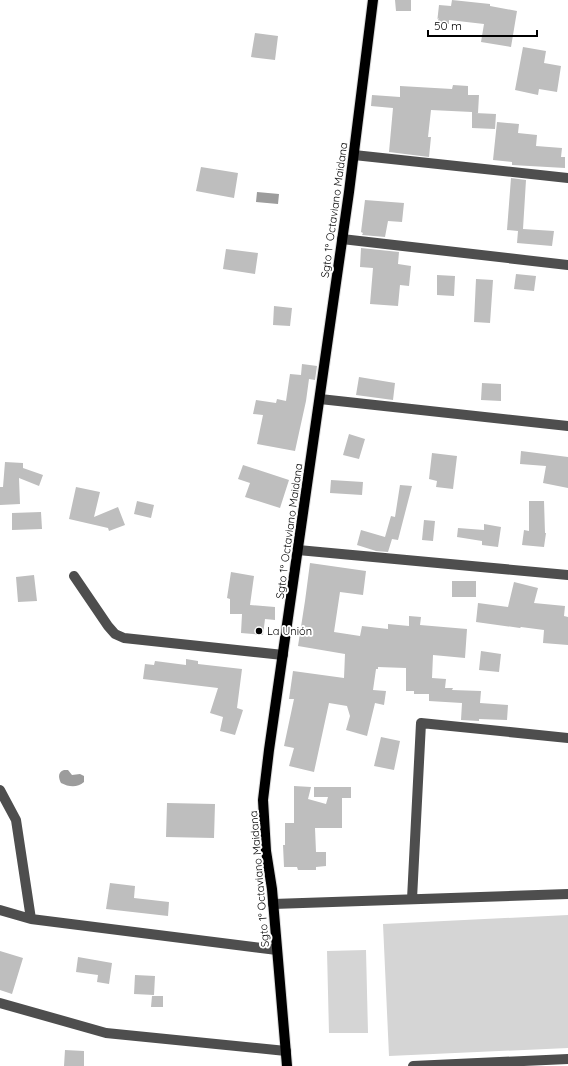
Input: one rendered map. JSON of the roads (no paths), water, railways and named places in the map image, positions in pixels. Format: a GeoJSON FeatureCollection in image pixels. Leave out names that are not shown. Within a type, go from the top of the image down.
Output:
{"type":"FeatureCollection","features":[{"type":"Feature","properties":{"kind":"main road","name":"Sgto 1° Octaviano Maidana"},"geometry":{"type":"LineString","coordinates":[[287,1066],[273,904],[266,851],[263,800],[354,155],[373,0]]}},
{"type":"Feature","properties":{"kind":"street"},"geometry":{"type":"LineString","coordinates":[[354,155],[568,178]]}},
{"type":"Feature","properties":{"kind":"street"},"geometry":{"type":"LineString","coordinates":[[342,239],[568,265]]}},
{"type":"Feature","properties":{"kind":"street"},"geometry":{"type":"LineString","coordinates":[[320,400],[568,426]]}},
{"type":"Feature","properties":{"kind":"street"},"geometry":{"type":"LineString","coordinates":[[298,550],[568,575]]}},
{"type":"Feature","properties":{"kind":"street"},"geometry":{"type":"LineString","coordinates":[[74,576],[108,626],[115,634],[124,638],[283,655]]}},
{"type":"Feature","properties":{"kind":"street"},"geometry":{"type":"LineString","coordinates":[[412,899],[421,723],[568,738]]}},
{"type":"Feature","properties":{"kind":"street"},"geometry":{"type":"LineString","coordinates":[[0,790],[16,820],[30,919]]}},
{"type":"Feature","properties":{"kind":"street"},"geometry":{"type":"LineString","coordinates":[[273,904],[568,894]]}},
{"type":"Feature","properties":{"kind":"street"},"geometry":{"type":"LineString","coordinates":[[0,910],[30,919],[277,950]]}},
{"type":"Feature","properties":{"kind":"street"},"geometry":{"type":"LineString","coordinates":[[0,1003],[106,1033],[286,1051]]}},
{"type":"Feature","properties":{"kind":"street"},"geometry":{"type":"LineString","coordinates":[[413,1066],[568,1059]]}},
{"type":"Feature","properties":{"kind":"place","name":"La Unión"},"geometry":{"type":"Point","coordinates":[259,631]}}]}
